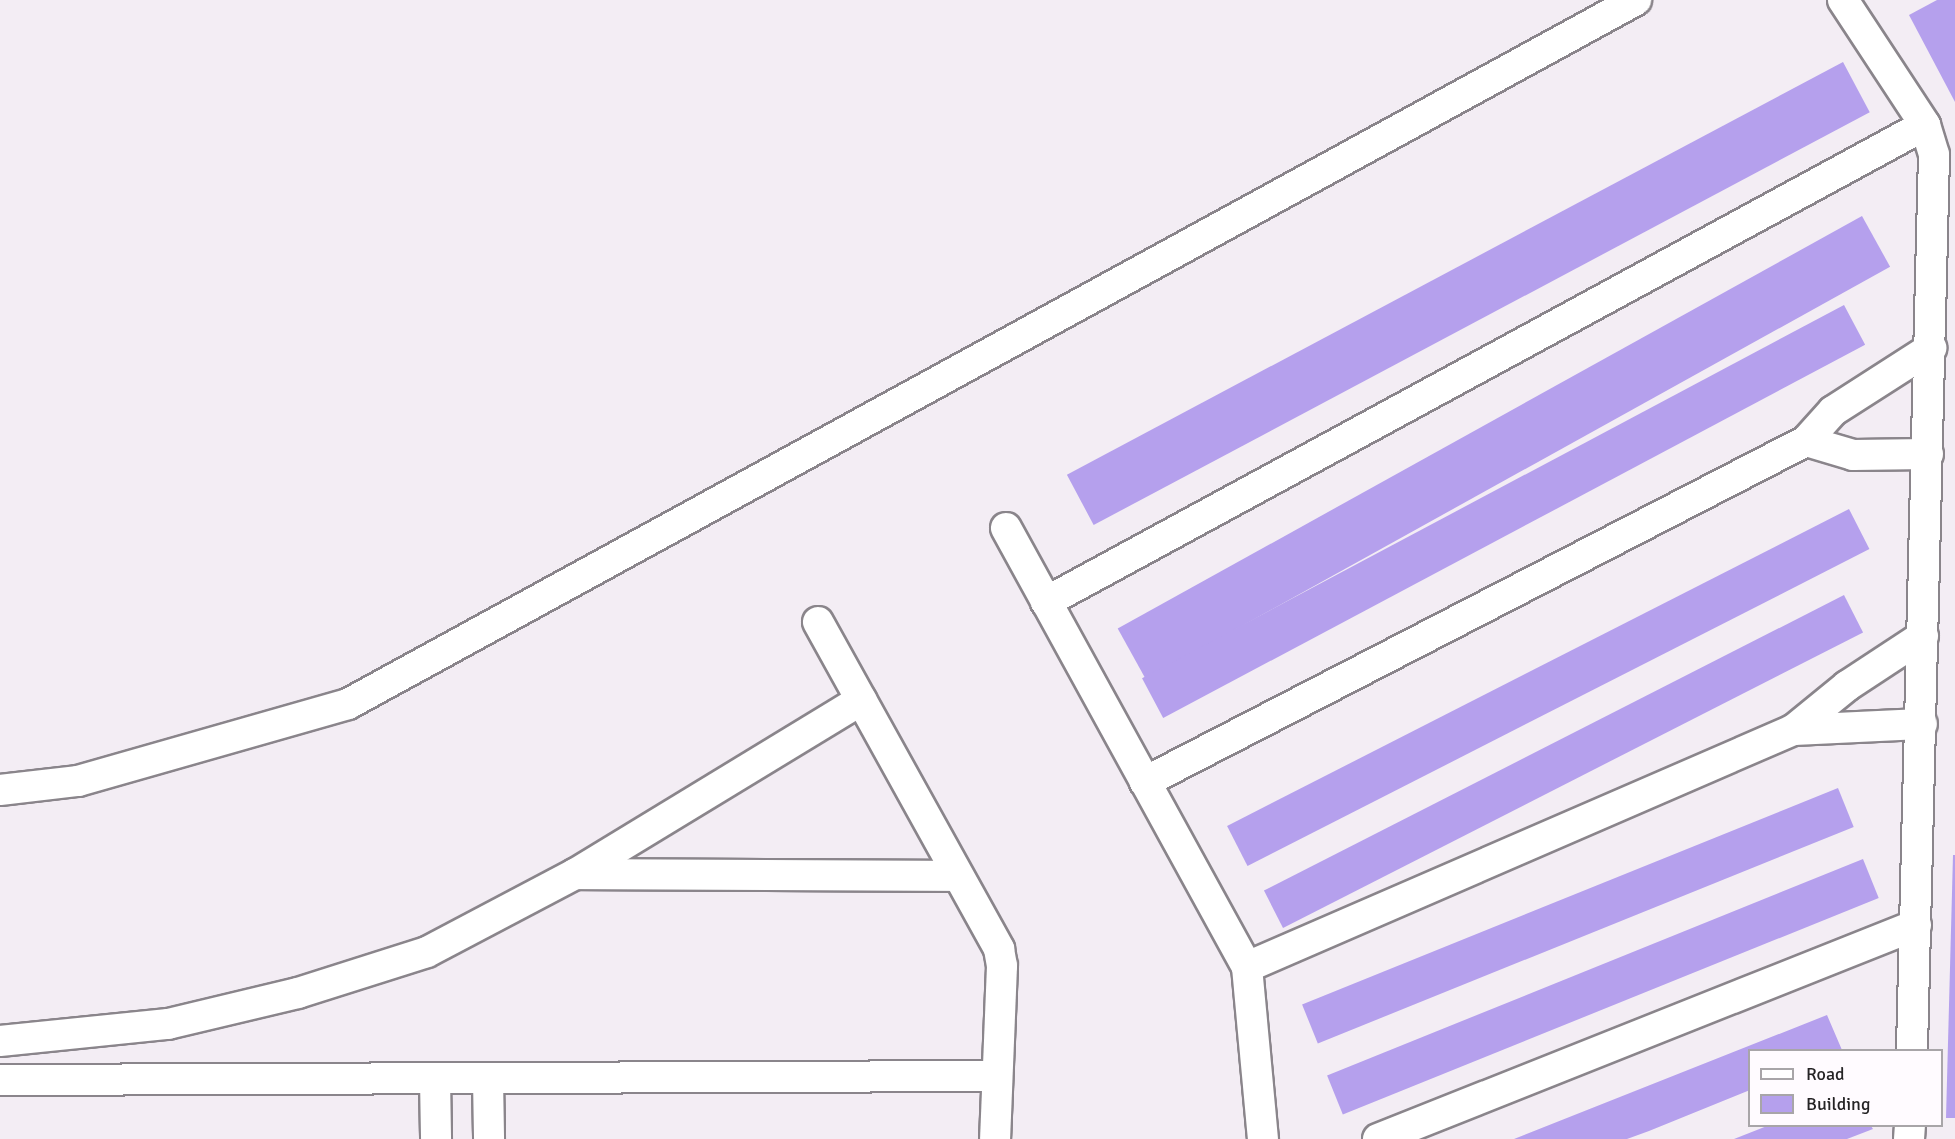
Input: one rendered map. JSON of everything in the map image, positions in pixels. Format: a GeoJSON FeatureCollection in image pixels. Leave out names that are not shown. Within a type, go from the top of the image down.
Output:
{"type":"FeatureCollection","features":[{"type":"Feature","properties":{"kind":"street"},"geometry":{"type":"LineString","coordinates":[[0,790],[78,781],[348,704],[1636,0]]}},
{"type":"Feature","properties":{"kind":"street"},"geometry":{"type":"LineString","coordinates":[[1843,0],[1925,125],[1934,155],[1922,724],[1912,1049]]}},
{"type":"Feature","properties":{"kind":"street"},"geometry":{"type":"LineString","coordinates":[[1046,602],[1925,125]]}},
{"type":"Feature","properties":{"kind":"street"},"geometry":{"type":"LineString","coordinates":[[1145,782],[1806,441],[1833,411],[1931,348]]}},
{"type":"Feature","properties":{"kind":"street"},"geometry":{"type":"LineString","coordinates":[[1806,441],[1853,455],[1928,454]]}},
{"type":"Feature","properties":{"kind":"street"},"geometry":{"type":"LineString","coordinates":[[1006,528],[1247,967],[1266,1137]]}},
{"type":"Feature","properties":{"kind":"street"},"geometry":{"type":"LineString","coordinates":[[818,622],[957,876],[993,932],[999,949],[1002,966],[995,1139]]}},
{"type":"Feature","properties":{"kind":"street"},"geometry":{"type":"LineString","coordinates":[[1247,967],[1793,730],[1847,686],[1923,636]]}},
{"type":"Feature","properties":{"kind":"street"},"geometry":{"type":"LineString","coordinates":[[0,1041],[168,1024],[298,993],[427,952],[575,874],[861,700]]}},
{"type":"Feature","properties":{"kind":"street"},"geometry":{"type":"LineString","coordinates":[[1793,730],[1922,724]]}},
{"type":"Feature","properties":{"kind":"street"},"geometry":{"type":"LineString","coordinates":[[575,874],[957,876]]}},
{"type":"Feature","properties":{"kind":"street"},"geometry":{"type":"LineString","coordinates":[[1378,1139],[1916,925]]}},
{"type":"Feature","properties":{"kind":"street"},"geometry":{"type":"LineString","coordinates":[[0,1080],[997,1076]]}},
{"type":"Feature","properties":{"kind":"street"},"geometry":{"type":"LineString","coordinates":[[435,1079],[436,1139]]}},
{"type":"Feature","properties":{"kind":"street"},"geometry":{"type":"LineString","coordinates":[[488,1079],[489,1139]]}},
{"type":"Feature","properties":{"kind":"building"},"geometry":{"type":"Polygon","coordinates":[[[1937,0],[1955,0],[1955,102],[1909,15],[1937,0]]]}},
{"type":"Feature","properties":{"kind":"building"},"geometry":{"type":"Polygon","coordinates":[[[1843,62],[1870,112],[1094,525],[1067,475],[1843,62]]]}},
{"type":"Feature","properties":{"kind":"building"},"geometry":{"type":"Polygon","coordinates":[[[1862,216],[1890,267],[1146,679],[1118,629],[1862,216]]]}},
{"type":"Feature","properties":{"kind":"building"},"geometry":{"type":"Polygon","coordinates":[[[1844,305],[1865,345],[1163,718],[1142,678],[1844,305]]]}},
{"type":"Feature","properties":{"kind":"building"},"geometry":{"type":"Polygon","coordinates":[[[1849,509],[1869,549],[1248,866],[1227,826],[1849,509]]]}},
{"type":"Feature","properties":{"kind":"building"},"geometry":{"type":"Polygon","coordinates":[[[1844,595],[1863,632],[1283,928],[1264,891],[1844,595]]]}},
{"type":"Feature","properties":{"kind":"building"},"geometry":{"type":"Polygon","coordinates":[[[1838,788],[1854,827],[1318,1043],[1302,1005],[1838,788]]]}},
{"type":"Feature","properties":{"kind":"building"},"geometry":{"type":"Polygon","coordinates":[[[1953,855],[1955,855],[1955,1118],[1946,1118],[1953,855]]]}},
{"type":"Feature","properties":{"kind":"building"},"geometry":{"type":"Polygon","coordinates":[[[1863,859],[1879,898],[1343,1114],[1327,1076],[1863,859]]]}},
{"type":"Feature","properties":{"kind":"building"},"geometry":{"type":"Polygon","coordinates":[[[1827,1015],[1842,1049],[1748,1049],[1748,1091],[1627,1139],[1514,1139],[1827,1015]]]}},
{"type":"Feature","properties":{"kind":"building"},"geometry":{"type":"Polygon","coordinates":[[[1764,1127],[1872,1127],[1873,1129],[1847,1139],[1734,1139],[1764,1127]]]}}]}
